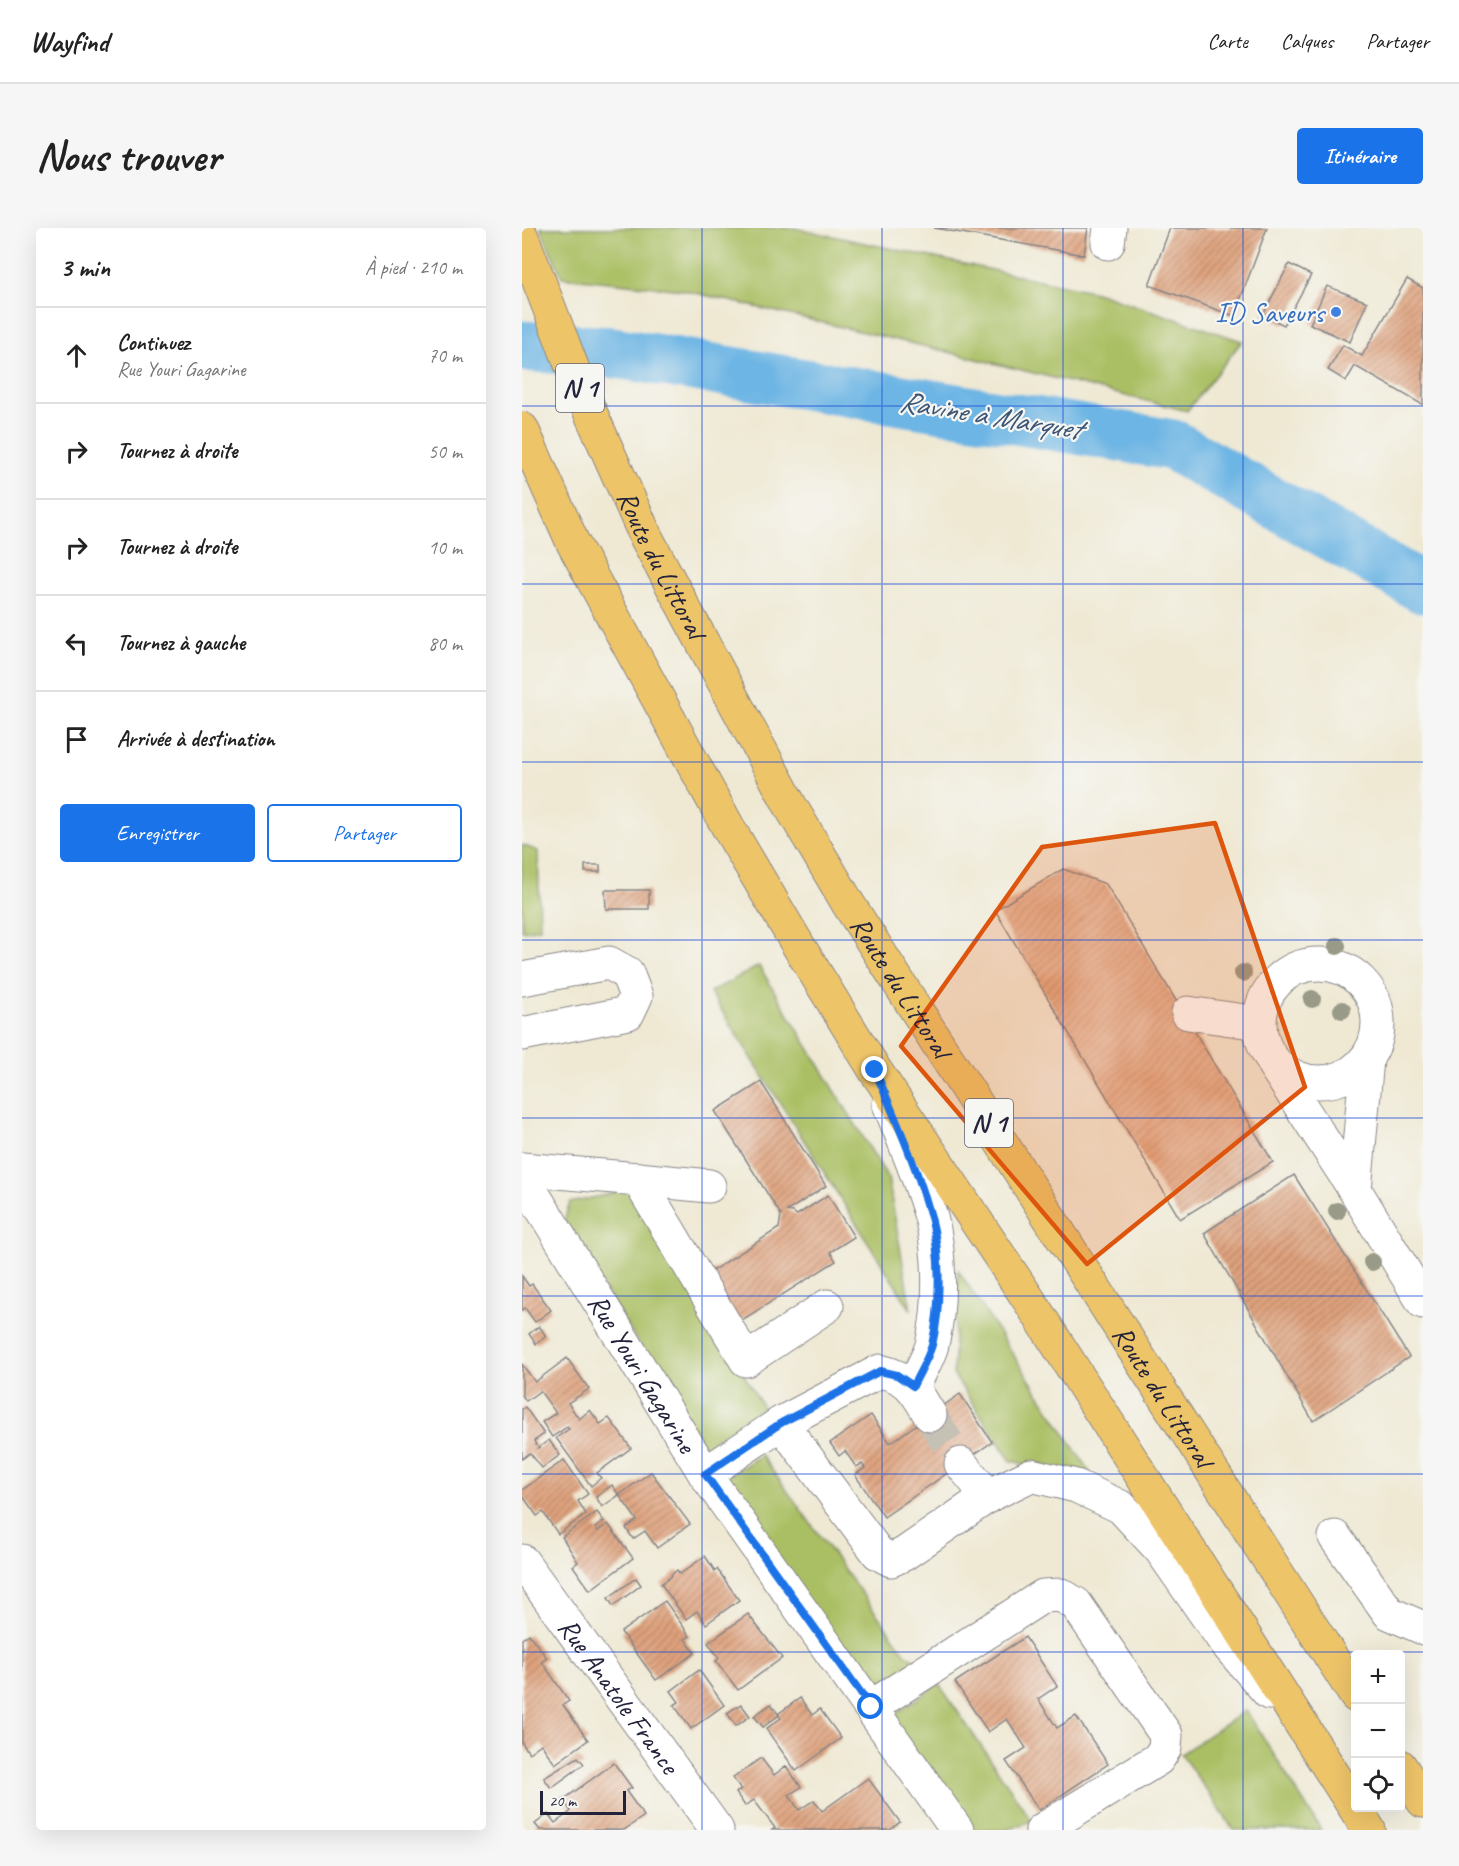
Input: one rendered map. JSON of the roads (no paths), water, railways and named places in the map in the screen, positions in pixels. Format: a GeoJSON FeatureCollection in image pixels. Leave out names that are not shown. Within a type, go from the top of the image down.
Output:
{"type":"FeatureCollection","features":[{"type":"Feature","properties":{"kind":"highway","name":"Route du Littoral"},"geometry":{"type":"LineString","coordinates":[[522,237],[584,398],[646,537],[791,807],[849,904],[1351,1688]]}},
{"type":"Feature","properties":{"kind":"highway","name":"N 1"},"geometry":{"type":"LineString","coordinates":[[522,429],[573,543],[728,827],[804,955],[875,1070],[1029,1300],[1369,1830]]}},
{"type":"Feature","properties":{"kind":"highway"},"geometry":{"type":"LineString","coordinates":[[1405,1772],[1423,1801]]}},
{"type":"Feature","properties":{"kind":"street"},"geometry":{"type":"LineString","coordinates":[[522,979],[609,963],[627,974],[636,996],[628,1013],[522,1034]]}},
{"type":"Feature","properties":{"kind":"street"},"geometry":{"type":"LineString","coordinates":[[1267,1054],[1280,1069],[1296,1079],[1316,1083],[1335,1081],[1353,1073],[1367,1059],[1376,1041],[1379,1021],[1374,1000],[1364,983],[1348,971],[1328,964],[1308,964],[1288,972],[1273,985],[1263,1003],[1259,1023],[1261,1039],[1267,1054],[1355,1190],[1423,1302]]}},
{"type":"Feature","properties":{"kind":"street"},"geometry":{"type":"LineString","coordinates":[[1188,1013],[1259,1023]]}},
{"type":"Feature","properties":{"kind":"street"},"geometry":{"type":"LineString","coordinates":[[1355,1190],[1367,1059]]}},
{"type":"Feature","properties":{"kind":"street"},"geometry":{"type":"LineString","coordinates":[[875,1070],[906,1145],[931,1218],[937,1263],[939,1311],[931,1347],[913,1386]]}},
{"type":"Feature","properties":{"kind":"street"},"geometry":{"type":"LineString","coordinates":[[522,1169],[709,1186]]}},
{"type":"Feature","properties":{"kind":"street","name":"Rue Youri Gagarine"},"geometry":{"type":"LineString","coordinates":[[522,1176],[705,1474],[957,1830]]}},
{"type":"Feature","properties":{"kind":"street"},"geometry":{"type":"LineString","coordinates":[[638,1179],[746,1360],[827,1306]]}},
{"type":"Feature","properties":{"kind":"street"},"geometry":{"type":"LineString","coordinates":[[705,1474],[781,1423],[880,1371],[897,1375],[913,1386],[930,1415]]}},
{"type":"Feature","properties":{"kind":"street"},"geometry":{"type":"LineString","coordinates":[[781,1423],[878,1553],[891,1560],[904,1554],[988,1496],[1031,1475],[1076,1486],[1121,1507],[1161,1550],[1225,1642],[1318,1749]]}},
{"type":"Feature","properties":{"kind":"street"},"geometry":{"type":"LineString","coordinates":[[961,1464],[988,1496]]}},
{"type":"Feature","properties":{"kind":"street"},"geometry":{"type":"LineString","coordinates":[[1335,1537],[1389,1613],[1423,1628]]}},
{"type":"Feature","properties":{"kind":"street","name":"Rue Anatole France"},"geometry":{"type":"LineString","coordinates":[[522,1561],[717,1830]]}},
{"type":"Feature","properties":{"kind":"street"},"geometry":{"type":"LineString","coordinates":[[871,1707],[1043,1596],[1061,1595],[1076,1604],[1166,1735],[1166,1748],[1158,1759],[1042,1830]]}},
{"type":"Feature","properties":{"kind":"waterway","name":"Ravine à Marquet"},"geometry":{"type":"LineString","coordinates":[[522,346],[611,352],[1173,445],[1423,588]]}},
{"type":"Feature","properties":{"kind":"tunnel"},"geometry":{"type":"LineString","coordinates":[[930,1415],[961,1464]]}},
{"type":"Feature","properties":{"kind":"place","name":"ID Saveurs"},"geometry":{"type":"Point","coordinates":[1336,312]}}]}
